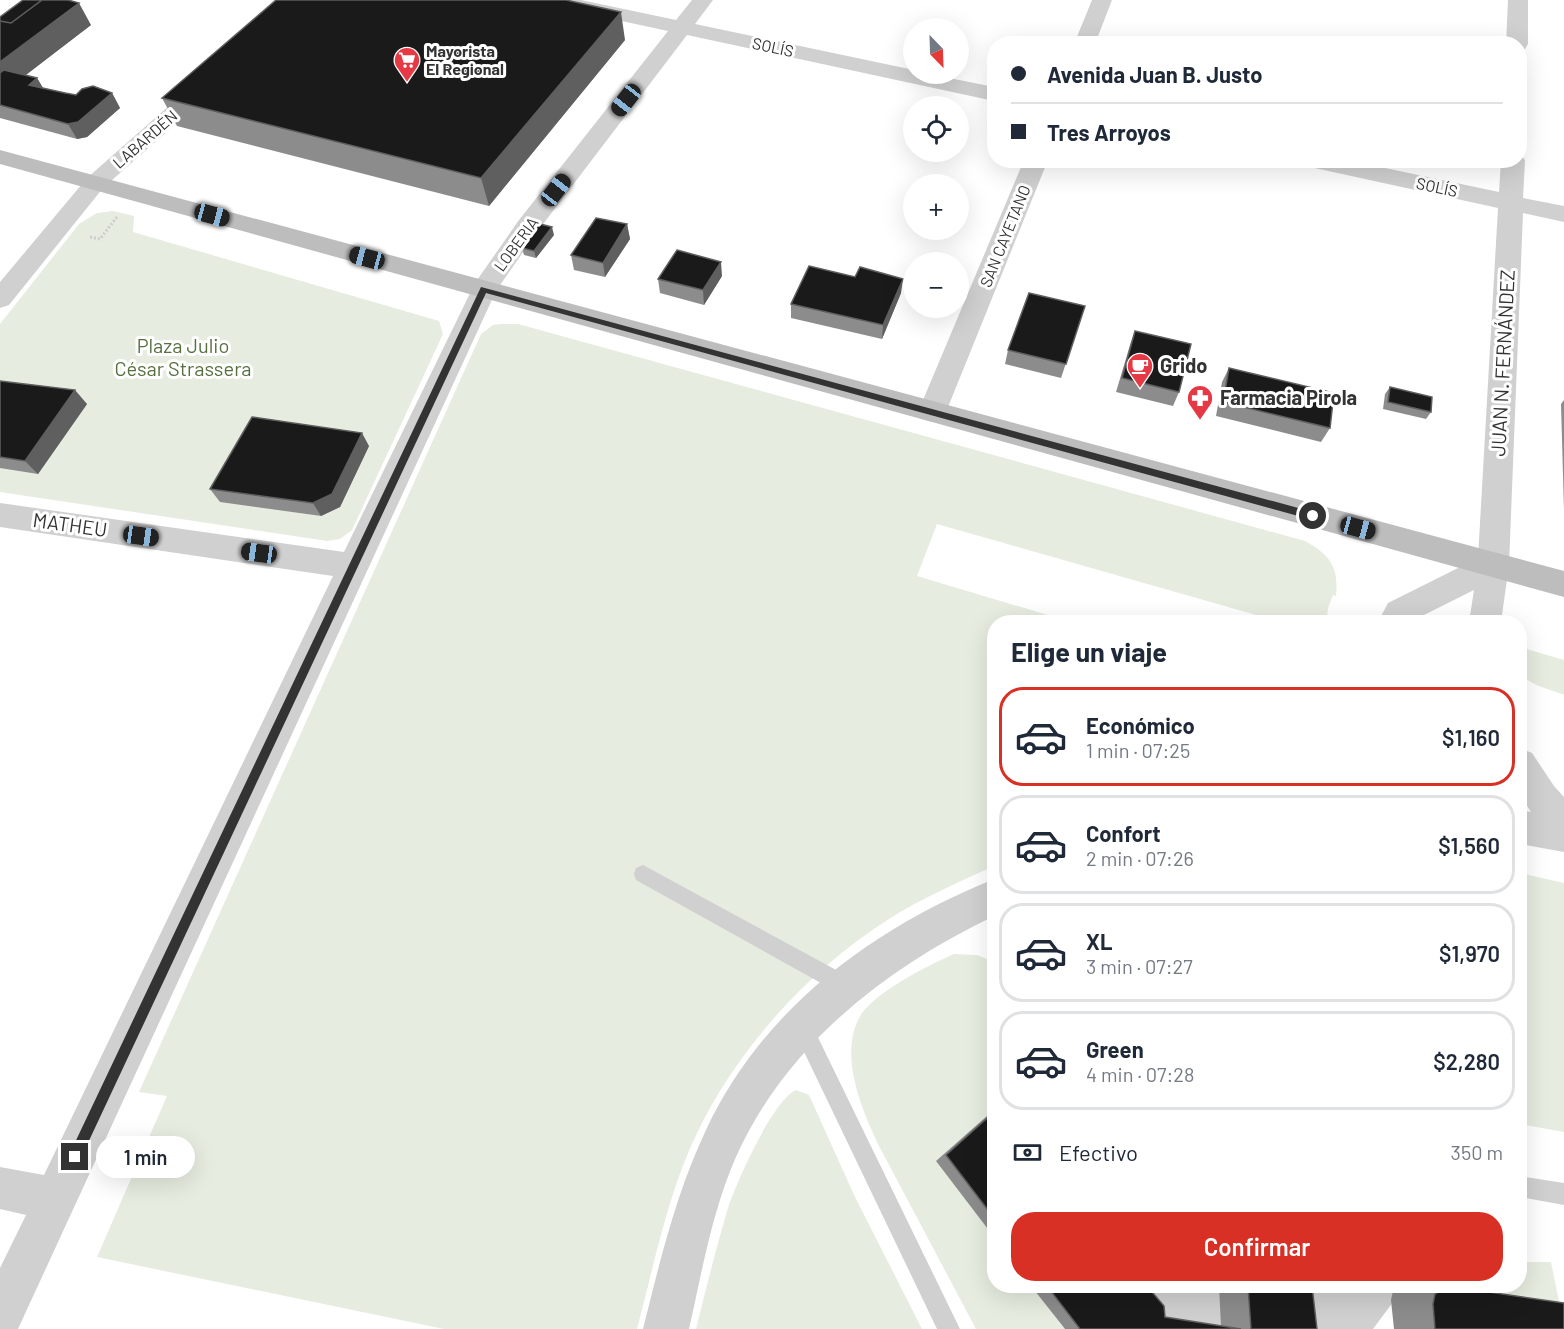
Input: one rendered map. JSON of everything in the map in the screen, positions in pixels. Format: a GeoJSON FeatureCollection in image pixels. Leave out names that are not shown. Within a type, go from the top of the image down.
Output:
{"type":"FeatureCollection","features":[{"type":"Feature","properties":{"kind":"main road"},"geometry":{"type":"LineString","coordinates":[[0,157],[1564,584]]}},
{"type":"Feature","properties":{"kind":"street","name":"SOLÍS"},"geometry":{"type":"LineString","coordinates":[[552,0],[987,93]]}},
{"type":"Feature","properties":{"kind":"street","name":"LOBERIA"},"geometry":{"type":"LineString","coordinates":[[0,1317],[484,289],[528,226],[704,0]]}},
{"type":"Feature","properties":{"kind":"street"},"geometry":{"type":"LineString","coordinates":[[1087,36],[1102,0]]}},
{"type":"Feature","properties":{"kind":"street"},"geometry":{"type":"LineString","coordinates":[[1517,36],[1518,0]]}},
{"type":"Feature","properties":{"kind":"street","name":"LABARDÉN"},"geometry":{"type":"LineString","coordinates":[[0,299],[95,183],[216,77]]}},
{"type":"Feature","properties":{"kind":"street","name":"SAN CAYETANO"},"geometry":{"type":"LineString","coordinates":[[932,412],[1033,168]]}},
{"type":"Feature","properties":{"kind":"street","name":"SOLÍS"},"geometry":{"type":"LineString","coordinates":[[1347,168],[1564,214]]}},
{"type":"Feature","properties":{"kind":"street","name":"JUAN N. FERNÁNDEZ"},"geometry":{"type":"LineString","coordinates":[[1486,615],[1493,565],[1513,168]]}},
{"type":"Feature","properties":{"kind":"street","name":"MATHEU"},"geometry":{"type":"LineString","coordinates":[[0,515],[353,566]]}},
{"type":"Feature","properties":{"kind":"street"},"geometry":{"type":"LineString","coordinates":[[1398,615],[1493,565]]}},
{"type":"Feature","properties":{"kind":"street"},"geometry":{"type":"LineString","coordinates":[[1527,775],[1541,798],[1564,821]]}},
{"type":"Feature","properties":{"kind":"street"},"geometry":{"type":"LineString","coordinates":[[1527,828],[1564,836]]}},
{"type":"Feature","properties":{"kind":"street"},"geometry":{"type":"LineString","coordinates":[[666,1329],[691,1226],[710,1170],[728,1130],[761,1075],[802,1026],[844,986],[911,939],[987,901]]}},
{"type":"Feature","properties":{"kind":"street"},"geometry":{"type":"LineString","coordinates":[[0,1188],[55,1199]]}},
{"type":"Feature","properties":{"kind":"street"},"geometry":{"type":"LineString","coordinates":[[1155,1293],[1182,1310],[1221,1318],[1208,1293]]}},
{"type":"Feature","properties":{"kind":"street"},"geometry":{"type":"LineString","coordinates":[[1223,1293],[1282,1307],[1304,1309],[1319,1308],[1341,1298],[1345,1293]]}},
{"type":"Feature","properties":{"kind":"street"},"geometry":{"type":"LineString","coordinates":[[1332,1329],[1354,1317],[1372,1293]]}},
{"type":"Feature","properties":{"kind":"lane"},"geometry":{"type":"LineString","coordinates":[[643,874],[844,986]]}},
{"type":"Feature","properties":{"kind":"lane"},"geometry":{"type":"LineString","coordinates":[[802,1026],[949,1329]]}},
{"type":"Feature","properties":{"kind":"lane"},"geometry":{"type":"LineString","coordinates":[[1527,1188],[1564,1194]]}},
{"type":"Feature","properties":{"kind":"green space","name":"Plaza Julio César Strassera"},"geometry":{"type":"Polygon","coordinates":[[[113,211],[134,216],[133,232],[439,321],[443,334],[352,530],[340,539],[327,541],[0,492],[0,324],[79,224],[97,213],[113,211]],[[220,501],[321,516],[340,507],[220,501]]]}},
{"type":"Feature","properties":{"kind":"green space"},"geometry":{"type":"Polygon","coordinates":[[[518,324],[1305,541],[1327,557],[1336,577],[1336,596],[1333,595],[1327,615],[1256,615],[937,524],[917,576],[1048,615],[987,615],[987,869],[914,904],[860,939],[805,986],[756,1039],[716,1098],[688,1153],[663,1227],[637,1329],[444,1329],[97,1257],[167,1096],[139,1092],[481,334],[493,325],[518,324]]]}},
{"type":"Feature","properties":{"kind":"green space"},"geometry":{"type":"Polygon","coordinates":[[[1527,649],[1564,660],[1564,695],[1528,680],[1527,649]]]}},
{"type":"Feature","properties":{"kind":"green space"},"geometry":{"type":"Polygon","coordinates":[[[1527,875],[1564,883],[1564,1132],[1527,1125],[1527,875]]]}},
{"type":"Feature","properties":{"kind":"green space"},"geometry":{"type":"Polygon","coordinates":[[[954,954],[977,955],[987,959],[987,1293],[1037,1293],[1065,1329],[976,1329],[879,1146],[866,1116],[852,1066],[853,1033],[859,1018],[876,999],[916,972],[954,954]]]}},
{"type":"Feature","properties":{"kind":"green space"},"geometry":{"type":"Polygon","coordinates":[[[796,1090],[809,1095],[855,1197],[922,1329],[696,1329],[728,1208],[739,1180],[766,1125],[787,1097],[796,1090]]]}},
{"type":"Feature","properties":{"kind":"green space"},"geometry":{"type":"Polygon","coordinates":[[[1527,1262],[1551,1262],[1560,1306],[1476,1293],[1527,1293],[1527,1262]]]}},
{"type":"Feature","properties":{"kind":"building"},"geometry":{"type":"Polygon","coordinates":[[[23,0],[42,0],[11,23],[0,21],[0,17],[23,0]]]}},
{"type":"Feature","properties":{"kind":"building"},"geometry":{"type":"Polygon","coordinates":[[[42,0],[68,0],[79,3],[0,62],[0,21],[11,23],[42,0]]]}},
{"type":"Feature","properties":{"kind":"building","name":"Mayorista El Regional"},"geometry":{"type":"Polygon","coordinates":[[[276,0],[566,0],[621,12],[481,178],[162,98],[276,0]]]}},
{"type":"Feature","properties":{"kind":"building"},"geometry":{"type":"Polygon","coordinates":[[[4,70],[37,78],[29,85],[65,93],[76,95],[82,89],[93,86],[112,93],[78,122],[68,124],[0,105],[0,73],[4,70]]]}},
{"type":"Feature","properties":{"kind":"building"},"geometry":{"type":"Polygon","coordinates":[[[596,218],[627,224],[603,263],[571,255],[596,218]]]}},
{"type":"Feature","properties":{"kind":"building"},"geometry":{"type":"Polygon","coordinates":[[[536,223],[552,227],[534,251],[522,248],[522,241],[536,223]]]}},
{"type":"Feature","properties":{"kind":"building"},"geometry":{"type":"Polygon","coordinates":[[[677,250],[721,262],[703,290],[658,279],[677,250]]]}},
{"type":"Feature","properties":{"kind":"building"},"geometry":{"type":"Polygon","coordinates":[[[809,266],[855,277],[860,267],[903,279],[883,325],[791,304],[809,266]]]}},
{"type":"Feature","properties":{"kind":"building"},"geometry":{"type":"Polygon","coordinates":[[[1029,293],[1085,306],[1066,364],[1008,350],[1029,293]]]}},
{"type":"Feature","properties":{"kind":"building"},"geometry":{"type":"Polygon","coordinates":[[[1135,331],[1191,344],[1179,392],[1122,378],[1135,331]]]}},
{"type":"Feature","properties":{"kind":"building"},"geometry":{"type":"Polygon","coordinates":[[[1229,368],[1334,393],[1330,428],[1223,402],[1229,368]]]}},
{"type":"Feature","properties":{"kind":"building"},"geometry":{"type":"Polygon","coordinates":[[[0,381],[75,390],[25,461],[0,457],[0,381]]]}},
{"type":"Feature","properties":{"kind":"building"},"geometry":{"type":"Polygon","coordinates":[[[1390,387],[1432,397],[1431,412],[1388,402],[1390,387]]]}},
{"type":"Feature","properties":{"kind":"building"},"geometry":{"type":"Polygon","coordinates":[[[252,417],[362,433],[332,494],[313,503],[210,489],[252,417]]]}},
{"type":"Feature","properties":{"kind":"building"},"geometry":{"type":"Polygon","coordinates":[[[987,1118],[987,1209],[946,1155],[987,1118]]]}},
{"type":"Feature","properties":{"kind":"building"},"geometry":{"type":"Polygon","coordinates":[[[1052,1293],[1153,1293],[1164,1306],[1165,1317],[1241,1329],[1080,1329],[1052,1293]]]}},
{"type":"Feature","properties":{"kind":"building"},"geometry":{"type":"Polygon","coordinates":[[[1248,1293],[1313,1293],[1317,1329],[1251,1329],[1248,1293]]]}},
{"type":"Feature","properties":{"kind":"building"},"geometry":{"type":"Polygon","coordinates":[[[1496,1293],[1564,1303],[1564,1329],[1435,1329],[1433,1304],[1435,1294],[1496,1293]]]}},
{"type":"Feature","properties":{"kind":"place","name":"Mayorista El Regional"},"geometry":{"type":"Point","coordinates":[407,83]}},
{"type":"Feature","properties":{"kind":"place","name":"Grido"},"geometry":{"type":"Point","coordinates":[1140,389]}},
{"type":"Feature","properties":{"kind":"place","name":"Farmacia Pirola"},"geometry":{"type":"Point","coordinates":[1200,421]}},
{"type":"Feature","properties":{"kind":"route"},"geometry":{"type":"LineString","coordinates":[[75,1157],[484,289],[1313,516]]}}]}
